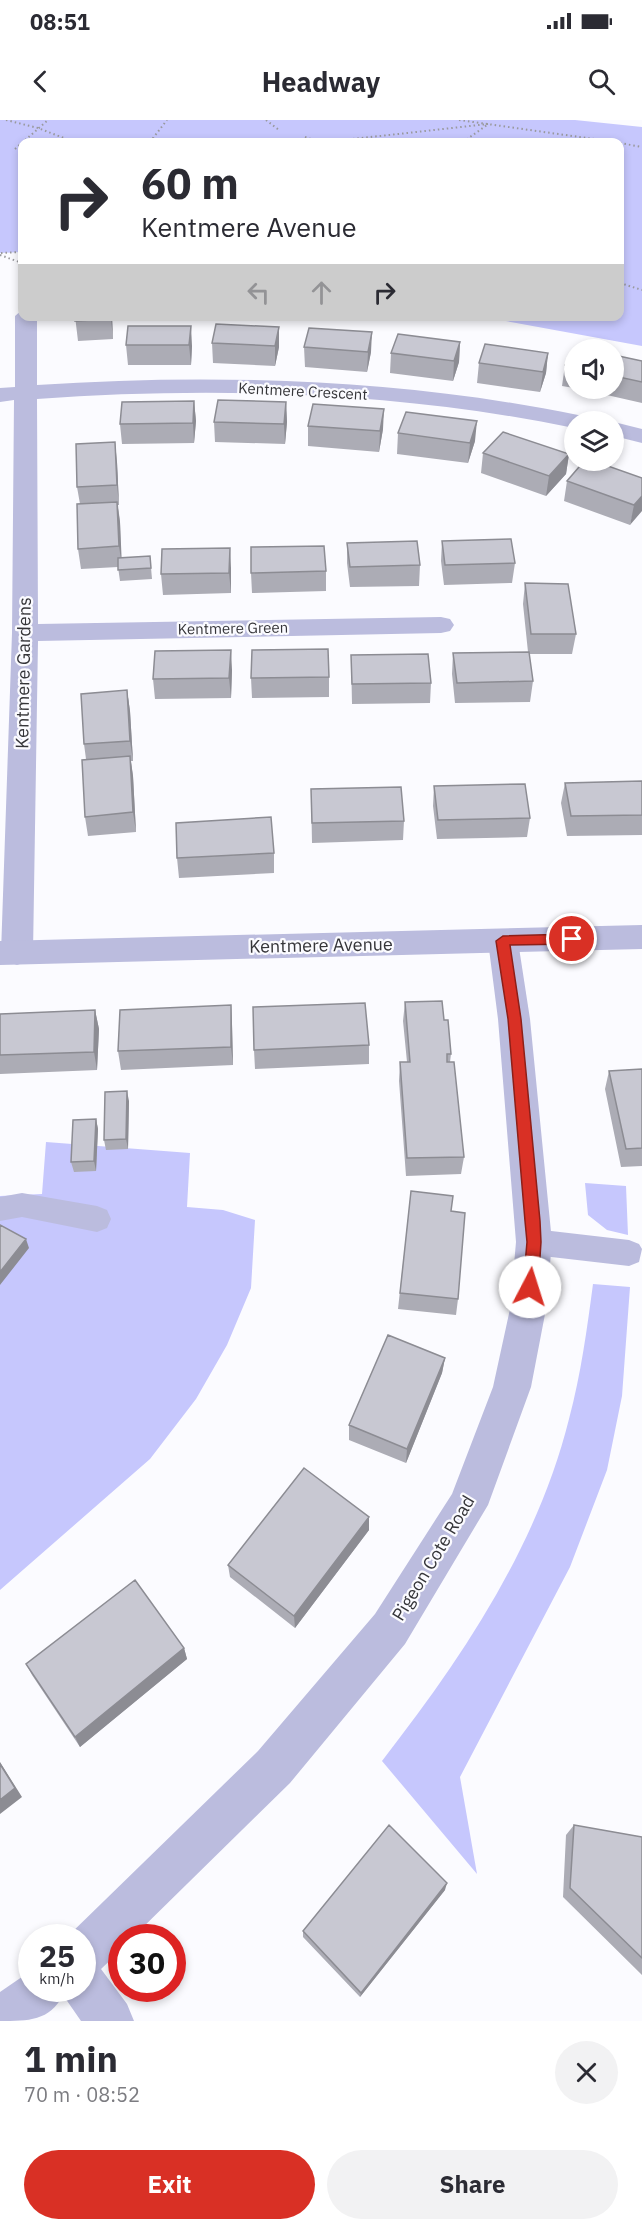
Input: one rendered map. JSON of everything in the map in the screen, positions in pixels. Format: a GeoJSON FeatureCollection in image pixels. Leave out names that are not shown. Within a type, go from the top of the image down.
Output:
{"type":"FeatureCollection","features":[{"type":"Feature","properties":{"kind":"street"},"geometry":{"type":"LineString","coordinates":[[26,321],[27,392]]}},
{"type":"Feature","properties":{"kind":"street","name":"Kentmere Crescent"},"geometry":{"type":"LineString","coordinates":[[0,395],[176,387],[314,389],[419,398],[564,420]]}},
{"type":"Feature","properties":{"kind":"street","name":"Kentmere Gardens"},"geometry":{"type":"LineString","coordinates":[[8,953],[25,633],[27,392]]}},
{"type":"Feature","properties":{"kind":"street"},"geometry":{"type":"LineString","coordinates":[[624,432],[642,436]]}},
{"type":"Feature","properties":{"kind":"street","name":"Kentmere Green"},"geometry":{"type":"LineString","coordinates":[[25,633],[135,629],[441,625]]}},
{"type":"Feature","properties":{"kind":"street","name":"Kentmere Avenue"},"geometry":{"type":"LineString","coordinates":[[8,953],[642,937]]}},
{"type":"Feature","properties":{"kind":"street","name":"Pigeon Cote Road"},"geometry":{"type":"LineString","coordinates":[[96,1941],[274,1767],[390,1629],[468,1505],[513,1387],[528,1309],[534,1242],[514,1019],[503,941]]}},
{"type":"Feature","properties":{"kind":"street"},"geometry":{"type":"LineString","coordinates":[[2,2021],[26,2002]]}},
{"type":"Feature","properties":{"kind":"street"},"geometry":{"type":"LineString","coordinates":[[96,2002],[110,2021]]}},
{"type":"Feature","properties":{"kind":"lane"},"geometry":{"type":"LineString","coordinates":[[0,1209],[22,1205],[98,1219]]}},
{"type":"Feature","properties":{"kind":"lane"},"geometry":{"type":"LineString","coordinates":[[534,1242],[629,1253]]}},
{"type":"Feature","properties":{"kind":"path"},"geometry":{"type":"LineString","coordinates":[[6,120],[38,128],[64,138]]}},
{"type":"Feature","properties":{"kind":"path"},"geometry":{"type":"LineString","coordinates":[[27,138],[48,120]]}},
{"type":"Feature","properties":{"kind":"path"},"geometry":{"type":"LineString","coordinates":[[153,138],[167,120]]}},
{"type":"Feature","properties":{"kind":"path"},"geometry":{"type":"LineString","coordinates":[[266,120],[279,130]]}},
{"type":"Feature","properties":{"kind":"path"},"geometry":{"type":"LineString","coordinates":[[459,120],[587,138]]}},
{"type":"Feature","properties":{"kind":"path"},"geometry":{"type":"LineString","coordinates":[[362,138],[488,124]]}},
{"type":"Feature","properties":{"kind":"path"},"geometry":{"type":"LineString","coordinates":[[469,138],[488,124]]}},
{"type":"Feature","properties":{"kind":"path"},"geometry":{"type":"LineString","coordinates":[[624,144],[642,147]]}},
{"type":"Feature","properties":{"kind":"path"},"geometry":{"type":"LineString","coordinates":[[15,149],[18,146]]}},
{"type":"Feature","properties":{"kind":"path"},"geometry":{"type":"LineString","coordinates":[[0,254],[18,252]]}},
{"type":"Feature","properties":{"kind":"path"},"geometry":{"type":"LineString","coordinates":[[0,254],[18,261]]}},
{"type":"Feature","properties":{"kind":"path"},"geometry":{"type":"LineString","coordinates":[[624,284],[642,290]]}},
{"type":"Feature","properties":{"kind":"shaded area"},"geometry":{"type":"Polygon","coordinates":[[[0,120],[575,120],[642,127],[642,346],[624,343],[624,339],[604,339],[506,321],[624,321],[624,138],[18,138],[18,252],[0,253],[0,120]]]}},
{"type":"Feature","properties":{"kind":"shaded area"},"geometry":{"type":"Polygon","coordinates":[[[46,1142],[190,1153],[187,1207],[223,1210],[255,1220],[251,1288],[227,1345],[196,1399],[150,1459],[0,1590],[0,1196],[42,1194],[46,1142]]]}},
{"type":"Feature","properties":{"kind":"shaded area"},"geometry":{"type":"Polygon","coordinates":[[[585,1183],[626,1186],[628,1235],[607,1230],[588,1215],[585,1183]]]}},
{"type":"Feature","properties":{"kind":"shaded area"},"geometry":{"type":"Polygon","coordinates":[[[593,1284],[630,1287],[622,1396],[607,1470],[570,1567],[460,1777],[477,1874],[382,1761],[468,1641],[494,1599],[538,1512],[569,1419],[583,1352],[593,1284]]]}},
{"type":"Feature","properties":{"kind":"building"},"geometry":{"type":"Polygon","coordinates":[[[216,324],[279,327],[275,346],[212,343],[216,324]]]}},
{"type":"Feature","properties":{"kind":"building"},"geometry":{"type":"Polygon","coordinates":[[[128,326],[191,326],[189,345],[126,345],[128,326]]]}},
{"type":"Feature","properties":{"kind":"building"},"geometry":{"type":"Polygon","coordinates":[[[309,328],[372,332],[368,352],[304,347],[309,328]]]}},
{"type":"Feature","properties":{"kind":"building"},"geometry":{"type":"Polygon","coordinates":[[[398,334],[460,342],[454,361],[391,353],[398,334]]]}},
{"type":"Feature","properties":{"kind":"building"},"geometry":{"type":"Polygon","coordinates":[[[485,344],[548,353],[543,372],[479,363],[485,344]]]}},
{"type":"Feature","properties":{"kind":"building"},"geometry":{"type":"Polygon","coordinates":[[[624,357],[642,361],[642,382],[624,378],[624,357]]]}},
{"type":"Feature","properties":{"kind":"building"},"geometry":{"type":"Polygon","coordinates":[[[218,400],[286,402],[284,424],[214,422],[218,400]]]}},
{"type":"Feature","properties":{"kind":"building"},"geometry":{"type":"Polygon","coordinates":[[[194,401],[193,423],[120,424],[122,402],[194,401]]]}},
{"type":"Feature","properties":{"kind":"building"},"geometry":{"type":"Polygon","coordinates":[[[313,404],[384,409],[380,431],[308,426],[313,404]]]}},
{"type":"Feature","properties":{"kind":"building"},"geometry":{"type":"Polygon","coordinates":[[[406,412],[477,421],[470,443],[398,433],[406,412]]]}},
{"type":"Feature","properties":{"kind":"building"},"geometry":{"type":"Polygon","coordinates":[[[503,432],[564,452],[564,460],[549,476],[483,453],[503,432]]]}},
{"type":"Feature","properties":{"kind":"building"},"geometry":{"type":"Polygon","coordinates":[[[115,442],[117,485],[77,487],[76,444],[115,442]]]}},
{"type":"Feature","properties":{"kind":"building"},"geometry":{"type":"Polygon","coordinates":[[[576,471],[622,471],[642,478],[642,496],[634,505],[567,481],[576,471]]]}},
{"type":"Feature","properties":{"kind":"building"},"geometry":{"type":"Polygon","coordinates":[[[117,502],[119,546],[78,549],[77,504],[117,502]]]}},
{"type":"Feature","properties":{"kind":"building"},"geometry":{"type":"Polygon","coordinates":[[[511,539],[515,563],[445,565],[442,541],[511,539]]]}},
{"type":"Feature","properties":{"kind":"building"},"geometry":{"type":"Polygon","coordinates":[[[417,541],[420,565],[350,567],[347,543],[417,541]]]}},
{"type":"Feature","properties":{"kind":"building"},"geometry":{"type":"Polygon","coordinates":[[[324,546],[326,571],[251,573],[251,547],[324,546]]]}},
{"type":"Feature","properties":{"kind":"building"},"geometry":{"type":"Polygon","coordinates":[[[230,548],[229,573],[161,574],[162,549],[230,548]]]}},
{"type":"Feature","properties":{"kind":"building"},"geometry":{"type":"Polygon","coordinates":[[[150,556],[151,568],[118,570],[118,558],[150,556]]]}},
{"type":"Feature","properties":{"kind":"building"},"geometry":{"type":"Polygon","coordinates":[[[525,583],[568,584],[576,634],[531,634],[525,583]]]}},
{"type":"Feature","properties":{"kind":"building"},"geometry":{"type":"Polygon","coordinates":[[[328,649],[329,677],[251,678],[252,650],[328,649]]]}},
{"type":"Feature","properties":{"kind":"building"},"geometry":{"type":"Polygon","coordinates":[[[231,650],[229,678],[153,679],[155,651],[231,650]]]}},
{"type":"Feature","properties":{"kind":"building"},"geometry":{"type":"Polygon","coordinates":[[[529,652],[533,681],[457,683],[453,653],[529,652]]]}},
{"type":"Feature","properties":{"kind":"building"},"geometry":{"type":"Polygon","coordinates":[[[428,654],[431,683],[352,684],[351,655],[428,654]]]}},
{"type":"Feature","properties":{"kind":"building"},"geometry":{"type":"Polygon","coordinates":[[[127,690],[130,741],[84,744],[81,694],[127,690]]]}},
{"type":"Feature","properties":{"kind":"building"},"geometry":{"type":"Polygon","coordinates":[[[130,756],[133,812],[85,817],[82,760],[130,756]]]}},
{"type":"Feature","properties":{"kind":"building"},"geometry":{"type":"Polygon","coordinates":[[[642,781],[642,815],[571,816],[565,783],[642,781]]]}},
{"type":"Feature","properties":{"kind":"building"},"geometry":{"type":"Polygon","coordinates":[[[525,784],[530,818],[438,820],[434,786],[525,784]]]}},
{"type":"Feature","properties":{"kind":"building"},"geometry":{"type":"Polygon","coordinates":[[[401,787],[404,821],[312,823],[311,789],[401,787]]]}},
{"type":"Feature","properties":{"kind":"building"},"geometry":{"type":"Polygon","coordinates":[[[271,817],[274,853],[177,858],[176,823],[271,817]]]}},
{"type":"Feature","properties":{"kind":"building"},"geometry":{"type":"Polygon","coordinates":[[[442,1001],[444,1020],[448,1020],[451,1054],[447,1054],[447,1062],[454,1062],[464,1157],[407,1158],[400,1062],[410,1062],[405,1002],[442,1001]]]}},
{"type":"Feature","properties":{"kind":"building"},"geometry":{"type":"Polygon","coordinates":[[[365,1003],[369,1045],[254,1050],[253,1007],[365,1003]]]}},
{"type":"Feature","properties":{"kind":"building"},"geometry":{"type":"Polygon","coordinates":[[[231,1005],[231,1047],[118,1051],[120,1010],[231,1005]]]}},
{"type":"Feature","properties":{"kind":"building"},"geometry":{"type":"Polygon","coordinates":[[[95,1010],[94,1052],[0,1055],[0,1014],[95,1010]]]}},
{"type":"Feature","properties":{"kind":"building"},"geometry":{"type":"Polygon","coordinates":[[[642,1069],[642,1148],[626,1149],[609,1071],[642,1069]]]}},
{"type":"Feature","properties":{"kind":"building"},"geometry":{"type":"Polygon","coordinates":[[[127,1091],[126,1139],[104,1140],[105,1092],[127,1091]]]}},
{"type":"Feature","properties":{"kind":"building"},"geometry":{"type":"Polygon","coordinates":[[[96,1119],[94,1161],[71,1162],[73,1120],[96,1119]]]}},
{"type":"Feature","properties":{"kind":"building"},"geometry":{"type":"Polygon","coordinates":[[[411,1191],[453,1196],[451,1211],[465,1213],[458,1299],[400,1293],[411,1191]]]}},
{"type":"Feature","properties":{"kind":"building"},"geometry":{"type":"Polygon","coordinates":[[[0,1225],[26,1239],[0,1272],[0,1225]]]}},
{"type":"Feature","properties":{"kind":"building"},"geometry":{"type":"Polygon","coordinates":[[[388,1335],[445,1358],[407,1449],[349,1425],[388,1335]]]}},
{"type":"Feature","properties":{"kind":"building"},"geometry":{"type":"Polygon","coordinates":[[[304,1468],[369,1517],[294,1616],[228,1565],[304,1468]]]}},
{"type":"Feature","properties":{"kind":"building"},"geometry":{"type":"Polygon","coordinates":[[[135,1580],[184,1648],[75,1737],[26,1664],[135,1580]]]}},
{"type":"Feature","properties":{"kind":"building"},"geometry":{"type":"Polygon","coordinates":[[[0,1764],[15,1788],[0,1800],[0,1764]]]}},
{"type":"Feature","properties":{"kind":"building"},"geometry":{"type":"Polygon","coordinates":[[[389,1825],[447,1883],[361,1993],[303,1931],[389,1825]]]}},
{"type":"Feature","properties":{"kind":"building"},"geometry":{"type":"Polygon","coordinates":[[[574,1825],[642,1837],[642,1958],[570,1888],[574,1825]]]}},
{"type":"Feature","properties":{"kind":"route"},"geometry":{"type":"LineString","coordinates":[[530,1287],[534,1242],[514,1019],[503,941],[572,939]]}}]}
